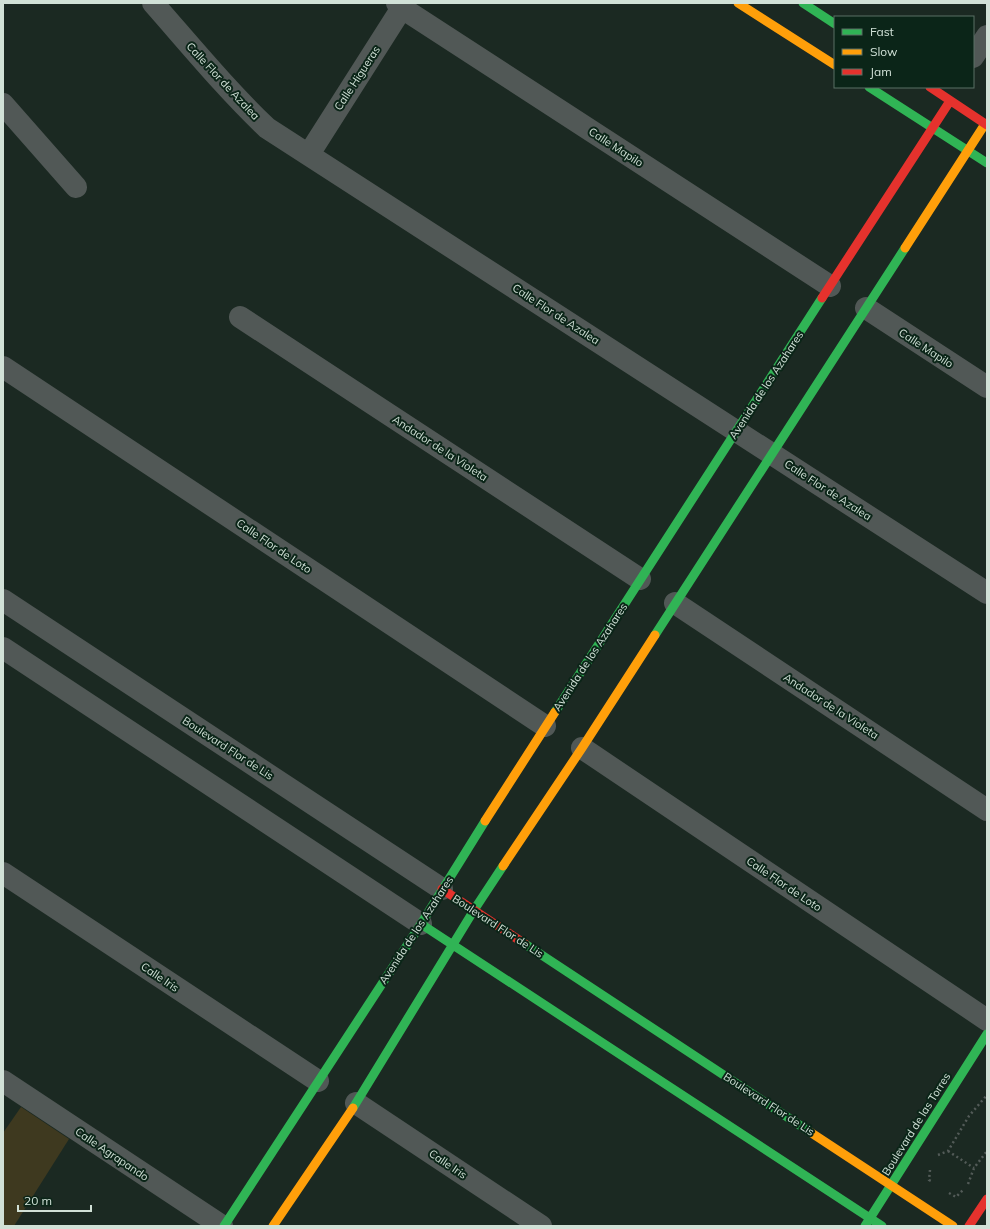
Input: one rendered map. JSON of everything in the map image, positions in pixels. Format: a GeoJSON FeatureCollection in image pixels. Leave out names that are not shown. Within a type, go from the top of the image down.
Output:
{"type":"FeatureCollection","features":[{"type":"Feature","properties":{"kind":"street","name":"Calle Flor de Azalea"},"geometry":{"type":"LineString","coordinates":[[153,3],[247,109],[267,128],[987,592]]}},
{"type":"Feature","properties":{"kind":"street"},"geometry":{"type":"LineString","coordinates":[[738,3],[834,64]]}},
{"type":"Feature","properties":{"kind":"street"},"geometry":{"type":"LineString","coordinates":[[803,3],[834,23]]}},
{"type":"Feature","properties":{"kind":"street","name":"Calle Higueras"},"geometry":{"type":"LineString","coordinates":[[309,154],[401,5]]}},
{"type":"Feature","properties":{"kind":"street","name":"Calle Mapilo"},"geometry":{"type":"LineString","coordinates":[[401,5],[830,286]]}},
{"type":"Feature","properties":{"kind":"street"},"geometry":{"type":"LineString","coordinates":[[974,56],[987,36]]}},
{"type":"Feature","properties":{"kind":"street"},"geometry":{"type":"LineString","coordinates":[[871,88],[987,163]]}},
{"type":"Feature","properties":{"kind":"street"},"geometry":{"type":"LineString","coordinates":[[273,1226],[356,1103],[452,944],[582,748],[986,123],[953,94],[933,88]]}},
{"type":"Feature","properties":{"kind":"street","name":"Avenida de los Azahares"},"geometry":{"type":"LineString","coordinates":[[223,1226],[421,924],[545,726],[933,128],[953,94]]}},
{"type":"Feature","properties":{"kind":"street"},"geometry":{"type":"LineString","coordinates":[[3,104],[76,188]]}},
{"type":"Feature","properties":{"kind":"street","name":"Calle Mapilo"},"geometry":{"type":"LineString","coordinates":[[866,308],[987,387]]}},
{"type":"Feature","properties":{"kind":"street","name":"Andador de la Violeta"},"geometry":{"type":"LineString","coordinates":[[240,317],[640,579]]}},
{"type":"Feature","properties":{"kind":"street","name":"Calle Flor de Loto"},"geometry":{"type":"LineString","coordinates":[[3,367],[545,726]]}},
{"type":"Feature","properties":{"kind":"street","name":"Boulevard Flor de Lis"},"geometry":{"type":"LineString","coordinates":[[3,600],[953,1226]]}},
{"type":"Feature","properties":{"kind":"street","name":"Andador de la Violeta"},"geometry":{"type":"LineString","coordinates":[[675,603],[987,810]]}},
{"type":"Feature","properties":{"kind":"street"},"geometry":{"type":"LineString","coordinates":[[3,648],[452,944],[868,1222],[882,1226]]}},
{"type":"Feature","properties":{"kind":"street","name":"Calle Flor de Loto"},"geometry":{"type":"LineString","coordinates":[[582,748],[987,1020]]}},
{"type":"Feature","properties":{"kind":"street","name":"Calle Iris"},"geometry":{"type":"LineString","coordinates":[[3,872],[318,1081]]}},
{"type":"Feature","properties":{"kind":"street","name":"Boulevard de las Torres"},"geometry":{"type":"LineString","coordinates":[[868,1222],[987,1034]]}},
{"type":"Feature","properties":{"kind":"street","name":"Calle Agrapando"},"geometry":{"type":"LineString","coordinates":[[3,1081],[223,1226]]}},
{"type":"Feature","properties":{"kind":"street","name":"Calle Iris"},"geometry":{"type":"LineString","coordinates":[[356,1103],[541,1226]]}},
{"type":"Feature","properties":{"kind":"street"},"geometry":{"type":"LineString","coordinates":[[969,1226],[987,1199]]}},
{"type":"Feature","properties":{"kind":"path"},"geometry":{"type":"LineString","coordinates":[[937,1156],[948,1151],[969,1116],[987,1095]]}},
{"type":"Feature","properties":{"kind":"path"},"geometry":{"type":"LineString","coordinates":[[948,1151],[974,1168]]}},
{"type":"Feature","properties":{"kind":"path"},"geometry":{"type":"LineString","coordinates":[[946,1191],[956,1197],[968,1184],[974,1168],[987,1151]]}},
{"type":"Feature","properties":{"kind":"path"},"geometry":{"type":"LineString","coordinates":[[930,1166],[929,1180],[935,1184]]}},
{"type":"Feature","properties":{"kind":"shaded area"},"geometry":{"type":"Polygon","coordinates":[[[21,1107],[69,1139],[14,1226],[3,1226],[3,1133],[21,1107]]]}},
{"type":"Feature","properties":{"kind":"traffic: fast"},"geometry":{"type":"LineString","coordinates":[[803,3],[834,23]]}},
{"type":"Feature","properties":{"kind":"traffic: fast"},"geometry":{"type":"LineString","coordinates":[[871,88],[987,163]]}},
{"type":"Feature","properties":{"kind":"traffic: fast"},"geometry":{"type":"LineString","coordinates":[[655,635],[905,248]]}},
{"type":"Feature","properties":{"kind":"traffic: fast"},"geometry":{"type":"LineString","coordinates":[[555,712],[822,298]]}},
{"type":"Feature","properties":{"kind":"traffic: fast"},"geometry":{"type":"LineString","coordinates":[[224,1226],[421,924],[485,821]]}},
{"type":"Feature","properties":{"kind":"traffic: fast"},"geometry":{"type":"LineString","coordinates":[[353,1108],[474,910],[503,866]]}},
{"type":"Feature","properties":{"kind":"traffic: fast"},"geometry":{"type":"LineString","coordinates":[[421,924],[882,1226]]}},
{"type":"Feature","properties":{"kind":"traffic: fast"},"geometry":{"type":"LineString","coordinates":[[525,944],[810,1132]]}},
{"type":"Feature","properties":{"kind":"traffic: fast"},"geometry":{"type":"LineString","coordinates":[[865,1226],[987,1034]]}},
{"type":"Feature","properties":{"kind":"traffic: slow"},"geometry":{"type":"LineString","coordinates":[[738,3],[834,64]]}},
{"type":"Feature","properties":{"kind":"traffic: slow"},"geometry":{"type":"LineString","coordinates":[[905,248],[985,124]]}},
{"type":"Feature","properties":{"kind":"traffic: slow"},"geometry":{"type":"LineString","coordinates":[[503,866],[655,635]]}},
{"type":"Feature","properties":{"kind":"traffic: slow"},"geometry":{"type":"LineString","coordinates":[[485,821],[555,712]]}},
{"type":"Feature","properties":{"kind":"traffic: slow"},"geometry":{"type":"LineString","coordinates":[[273,1226],[353,1108]]}},
{"type":"Feature","properties":{"kind":"traffic: slow"},"geometry":{"type":"LineString","coordinates":[[810,1132],[953,1226]]}},
{"type":"Feature","properties":{"kind":"traffic: jam"},"geometry":{"type":"LineString","coordinates":[[932,88],[987,125]]}},
{"type":"Feature","properties":{"kind":"traffic: jam"},"geometry":{"type":"LineString","coordinates":[[822,298],[950,101]]}},
{"type":"Feature","properties":{"kind":"traffic: jam"},"geometry":{"type":"LineString","coordinates":[[442,889],[525,944]]}},
{"type":"Feature","properties":{"kind":"traffic: jam"},"geometry":{"type":"LineString","coordinates":[[969,1226],[987,1199]]}}]}
